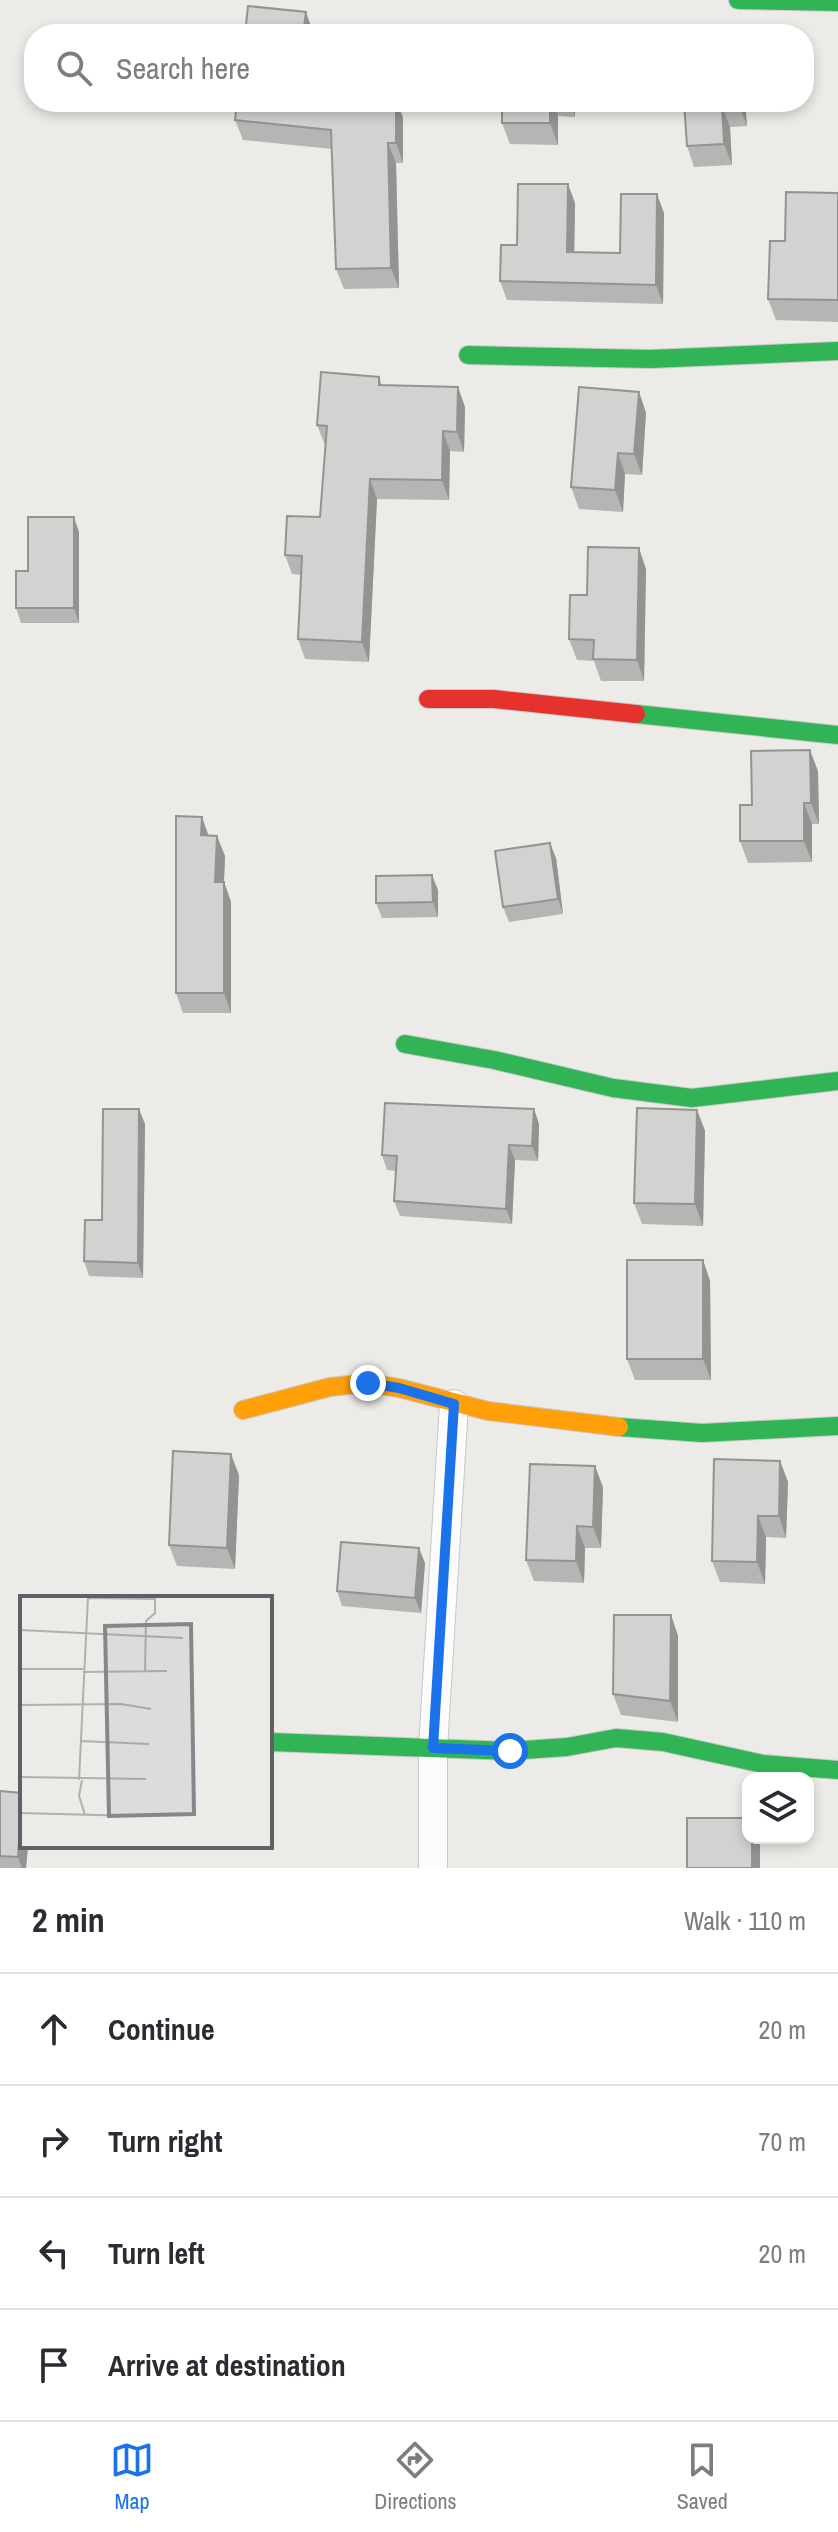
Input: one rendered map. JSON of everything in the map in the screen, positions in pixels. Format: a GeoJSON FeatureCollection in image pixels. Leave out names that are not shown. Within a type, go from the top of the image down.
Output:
{"type":"FeatureCollection","features":[{"type":"Feature","properties":{"kind":"street"},"geometry":{"type":"LineString","coordinates":[[738,0],[838,2]]}},
{"type":"Feature","properties":{"kind":"street"},"geometry":{"type":"LineString","coordinates":[[468,355],[650,359],[838,351]]}},
{"type":"Feature","properties":{"kind":"street"},"geometry":{"type":"LineString","coordinates":[[428,699],[494,699],[838,735]]}},
{"type":"Feature","properties":{"kind":"street"},"geometry":{"type":"LineString","coordinates":[[405,1044],[494,1060],[613,1088],[692,1098],[838,1081]]}},
{"type":"Feature","properties":{"kind":"street"},"geometry":{"type":"LineString","coordinates":[[243,1410],[330,1387],[368,1383],[399,1388],[454,1404],[578,1424],[702,1433],[838,1426]]}},
{"type":"Feature","properties":{"kind":"street"},"geometry":{"type":"LineString","coordinates":[[433,1868],[433,1748],[454,1404]]}},
{"type":"Feature","properties":{"kind":"street"},"geometry":{"type":"LineString","coordinates":[[272,1742],[510,1751],[567,1747],[616,1738],[663,1742],[763,1764],[838,1770]]}},
{"type":"Feature","properties":{"kind":"building"},"geometry":{"type":"Polygon","coordinates":[[[248,6],[306,12],[304,24],[246,24],[248,6]]]}},
{"type":"Feature","properties":{"kind":"building"},"geometry":{"type":"Polygon","coordinates":[[[236,112],[396,112],[396,143],[388,143],[391,268],[336,269],[331,130],[235,120],[236,112]]]}},
{"type":"Feature","properties":{"kind":"building"},"geometry":{"type":"Polygon","coordinates":[[[502,112],[550,112],[550,123],[502,123],[502,112]]]}},
{"type":"Feature","properties":{"kind":"building"},"geometry":{"type":"Polygon","coordinates":[[[685,112],[722,112],[724,144],[687,146],[685,112]]]}},
{"type":"Feature","properties":{"kind":"building"},"geometry":{"type":"Polygon","coordinates":[[[518,184],[568,184],[567,252],[620,253],[621,194],[657,194],[656,285],[500,281],[501,245],[517,245],[518,184]]]}},
{"type":"Feature","properties":{"kind":"building"},"geometry":{"type":"Polygon","coordinates":[[[786,192],[838,193],[838,300],[768,299],[770,241],[785,241],[786,192]]]}},
{"type":"Feature","properties":{"kind":"building"},"geometry":{"type":"Polygon","coordinates":[[[321,372],[379,377],[379,385],[458,387],[457,432],[443,431],[442,480],[370,479],[362,642],[298,639],[302,556],[285,555],[287,516],[320,517],[327,426],[317,425],[321,372]]]}},
{"type":"Feature","properties":{"kind":"building"},"geometry":{"type":"Polygon","coordinates":[[[579,387],[639,392],[634,454],[618,453],[615,490],[571,487],[579,387]]]}},
{"type":"Feature","properties":{"kind":"building"},"geometry":{"type":"Polygon","coordinates":[[[28,517],[74,517],[74,608],[16,608],[16,571],[28,571],[28,517]]]}},
{"type":"Feature","properties":{"kind":"building"},"geometry":{"type":"Polygon","coordinates":[[[588,547],[639,548],[637,660],[593,659],[594,640],[569,639],[570,595],[587,595],[588,547]]]}},
{"type":"Feature","properties":{"kind":"building"},"geometry":{"type":"Polygon","coordinates":[[[810,750],[811,803],[804,803],[804,841],[740,841],[740,805],[752,805],[751,751],[810,750]]]}},
{"type":"Feature","properties":{"kind":"building"},"geometry":{"type":"Polygon","coordinates":[[[176,816],[202,817],[201,835],[217,836],[215,882],[224,882],[224,993],[176,993],[176,816]]]}},
{"type":"Feature","properties":{"kind":"building"},"geometry":{"type":"Polygon","coordinates":[[[550,843],[558,899],[503,907],[495,851],[550,843]]]}},
{"type":"Feature","properties":{"kind":"building"},"geometry":{"type":"Polygon","coordinates":[[[432,875],[433,902],[376,903],[376,876],[432,875]]]}},
{"type":"Feature","properties":{"kind":"building"},"geometry":{"type":"Polygon","coordinates":[[[385,1103],[534,1109],[532,1146],[509,1145],[506,1209],[394,1201],[397,1156],[382,1155],[385,1103]]]}},
{"type":"Feature","properties":{"kind":"building"},"geometry":{"type":"Polygon","coordinates":[[[637,1108],[697,1110],[695,1204],[634,1203],[637,1108]]]}},
{"type":"Feature","properties":{"kind":"building"},"geometry":{"type":"Polygon","coordinates":[[[103,1109],[139,1109],[138,1263],[84,1261],[85,1220],[102,1220],[103,1109]]]}},
{"type":"Feature","properties":{"kind":"building"},"geometry":{"type":"Polygon","coordinates":[[[627,1260],[703,1260],[703,1359],[627,1359],[627,1260]]]}},
{"type":"Feature","properties":{"kind":"building"},"geometry":{"type":"Polygon","coordinates":[[[173,1451],[231,1454],[227,1548],[169,1545],[173,1451]]]}},
{"type":"Feature","properties":{"kind":"building"},"geometry":{"type":"Polygon","coordinates":[[[714,1459],[780,1461],[779,1516],[758,1516],[757,1562],[712,1561],[714,1459]]]}},
{"type":"Feature","properties":{"kind":"building"},"geometry":{"type":"Polygon","coordinates":[[[530,1464],[595,1466],[593,1527],[577,1526],[576,1561],[526,1560],[530,1464]]]}},
{"type":"Feature","properties":{"kind":"building"},"geometry":{"type":"Polygon","coordinates":[[[341,1542],[419,1548],[415,1598],[337,1591],[341,1542]]]}},
{"type":"Feature","properties":{"kind":"building"},"geometry":{"type":"Polygon","coordinates":[[[614,1615],[671,1615],[670,1701],[613,1694],[614,1615]]]}},
{"type":"Feature","properties":{"kind":"building"},"geometry":{"type":"Polygon","coordinates":[[[0,1791],[20,1793],[18,1857],[0,1856],[0,1791]]]}},
{"type":"Feature","properties":{"kind":"building"},"geometry":{"type":"Polygon","coordinates":[[[687,1818],[742,1818],[742,1844],[752,1844],[752,1868],[687,1868],[687,1818]]]}},
{"type":"Feature","properties":{"kind":"traffic: fast"},"geometry":{"type":"LineString","coordinates":[[738,0],[838,2]]}},
{"type":"Feature","properties":{"kind":"traffic: fast"},"geometry":{"type":"LineString","coordinates":[[468,355],[650,359],[838,351]]}},
{"type":"Feature","properties":{"kind":"traffic: fast"},"geometry":{"type":"LineString","coordinates":[[636,714],[838,735]]}},
{"type":"Feature","properties":{"kind":"traffic: fast"},"geometry":{"type":"LineString","coordinates":[[405,1044],[494,1060],[613,1088],[692,1098],[838,1081]]}},
{"type":"Feature","properties":{"kind":"traffic: fast"},"geometry":{"type":"LineString","coordinates":[[619,1427],[702,1433],[838,1426]]}},
{"type":"Feature","properties":{"kind":"traffic: fast"},"geometry":{"type":"LineString","coordinates":[[272,1742],[510,1751],[567,1747],[616,1738],[663,1742],[763,1764],[838,1770]]}},
{"type":"Feature","properties":{"kind":"traffic: slow"},"geometry":{"type":"LineString","coordinates":[[243,1410],[330,1387],[368,1383],[488,1411],[619,1427]]}},
{"type":"Feature","properties":{"kind":"traffic: jam"},"geometry":{"type":"LineString","coordinates":[[428,699],[494,699],[636,714]]}},
{"type":"Feature","properties":{"kind":"route"},"geometry":{"type":"LineString","coordinates":[[368,1383],[399,1388],[454,1404],[433,1748],[510,1751]]}}]}
